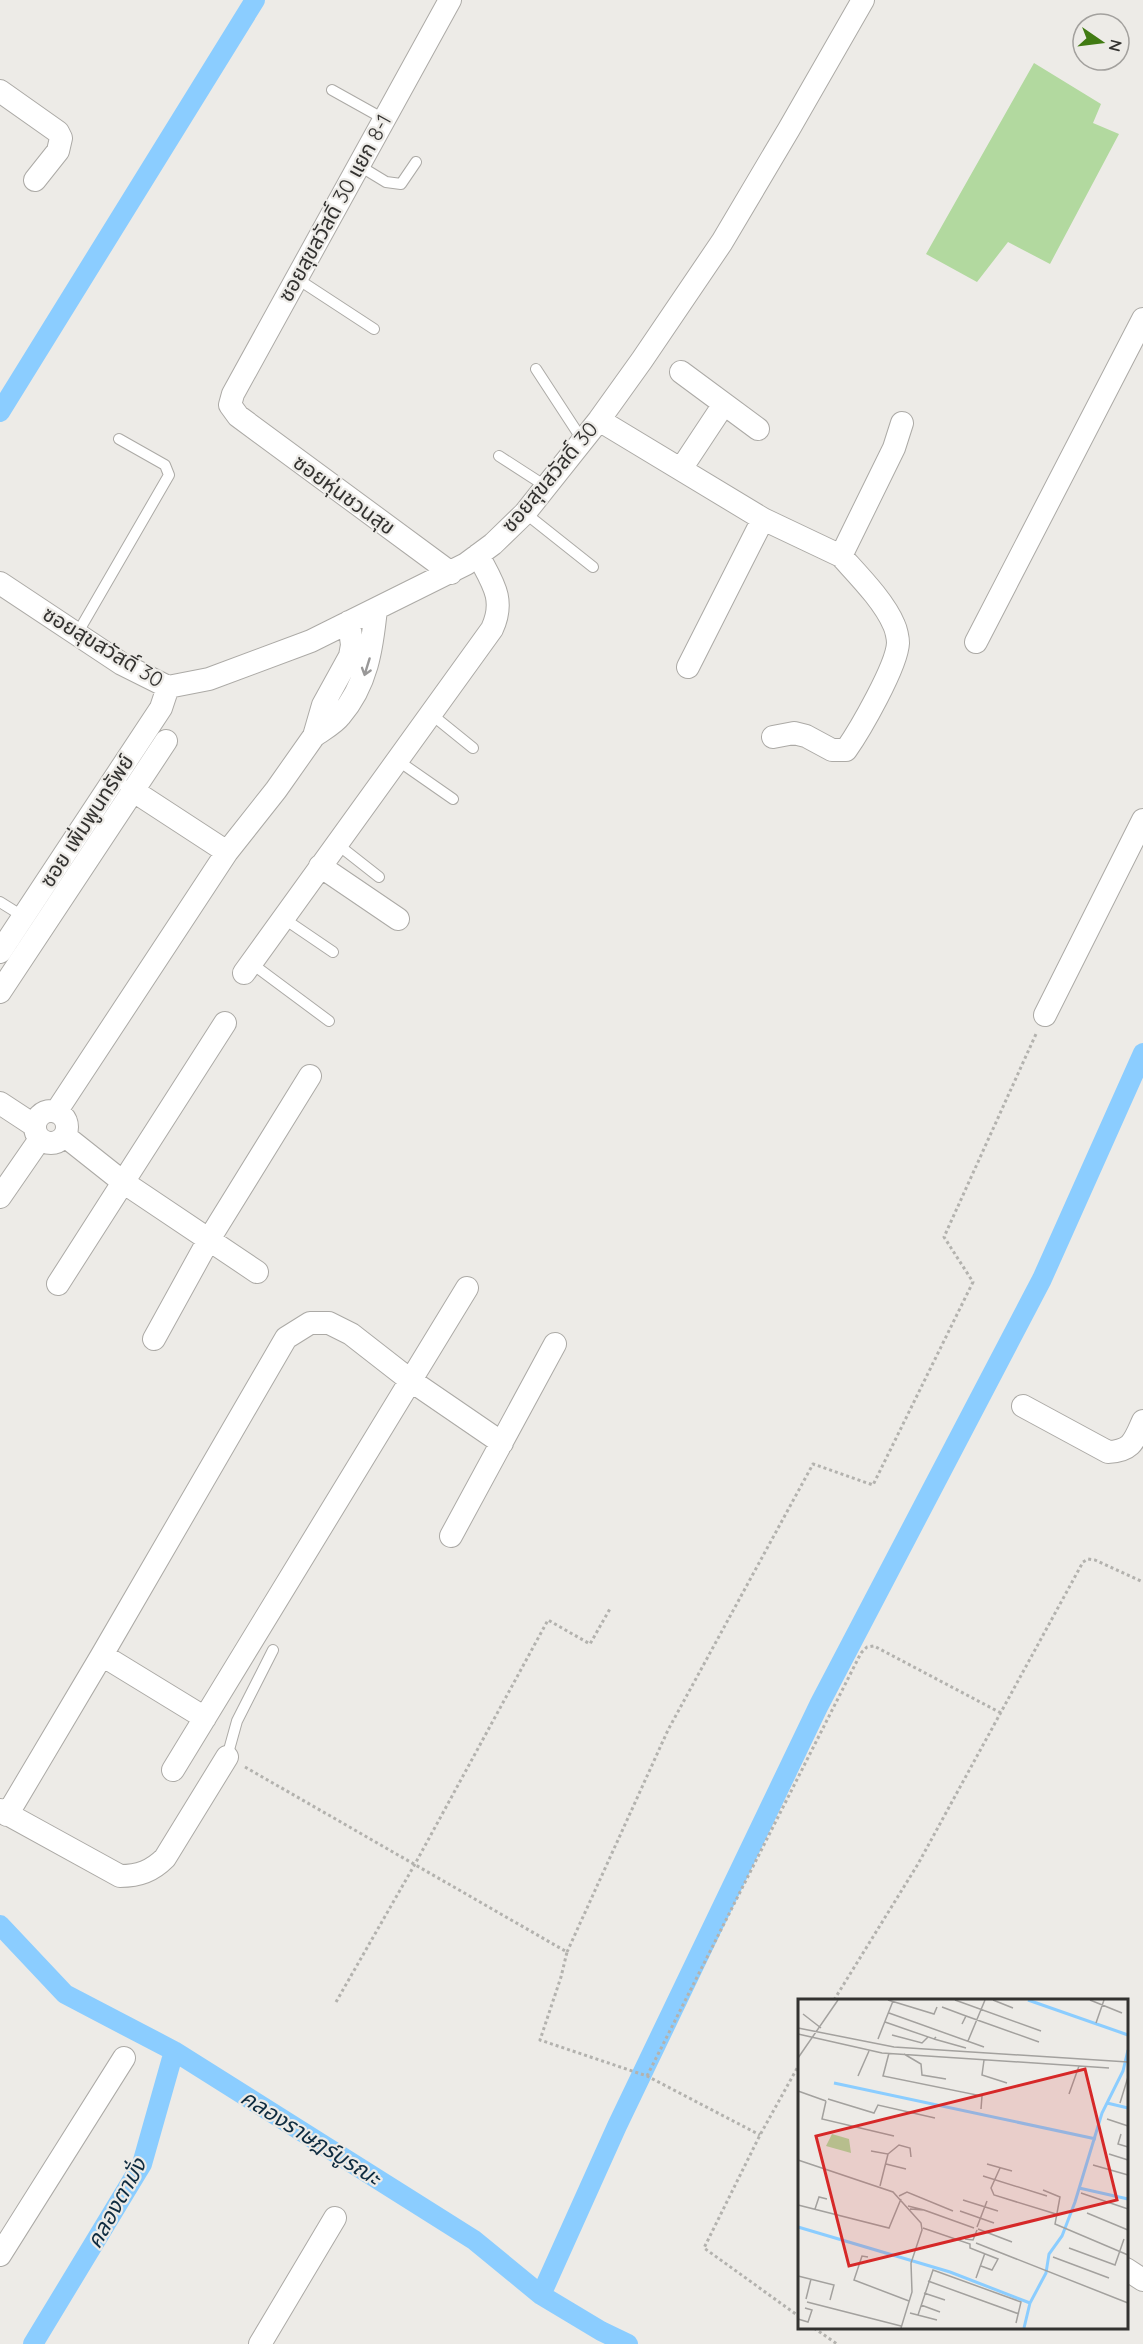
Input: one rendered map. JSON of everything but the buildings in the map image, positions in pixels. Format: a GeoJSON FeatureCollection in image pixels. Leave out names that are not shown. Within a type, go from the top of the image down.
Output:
{"type":"FeatureCollection","features":[{"type":"Feature","properties":{"kind":"street","name":"ซอยสุขสวัสดิ์ 30 แยก 8-1"},"geometry":{"type":"LineString","coordinates":[[238,416],[230,405],[232,394],[450,0]]}},
{"type":"Feature","properties":{"kind":"street","name":"ซอยสุขสวัสดิ์ 30"},"geometry":{"type":"LineString","coordinates":[[0,583],[122,663],[168,687],[220,675],[311,641],[451,573],[478,555],[525,513],[599,420],[722,242],[863,0]]}},
{"type":"Feature","properties":{"kind":"street"},"geometry":{"type":"LineString","coordinates":[[0,91],[58,132],[61,138],[58,151],[35,180]]}},
{"type":"Feature","properties":{"kind":"street"},"geometry":{"type":"LineString","coordinates":[[976,642],[1143,319]]}},
{"type":"Feature","properties":{"kind":"street"},"geometry":{"type":"LineString","coordinates":[[681,372],[758,429]]}},
{"type":"Feature","properties":{"kind":"street"},"geometry":{"type":"LineString","coordinates":[[681,469],[724,404]]}},
{"type":"Feature","properties":{"kind":"street","name":"ซอยหุ่นชวนสุข"},"geometry":{"type":"LineString","coordinates":[[238,416],[451,573]]}},
{"type":"Feature","properties":{"kind":"street"},"geometry":{"type":"LineString","coordinates":[[599,420],[763,519],[841,556],[870,590],[894,625],[898,643],[893,663],[846,750],[832,750],[806,736],[794,733],[773,737]]}},
{"type":"Feature","properties":{"kind":"street"},"geometry":{"type":"LineString","coordinates":[[841,556],[894,448],[902,423]]}},
{"type":"Feature","properties":{"kind":"street"},"geometry":{"type":"LineString","coordinates":[[688,667],[763,519]]}},
{"type":"Feature","properties":{"kind":"street"},"geometry":{"type":"LineString","coordinates":[[247,968],[492,629],[497,618],[499,597],[478,555]]}},
{"type":"Feature","properties":{"kind":"street"},"geometry":{"type":"LineString","coordinates":[[314,736],[340,718],[363,680],[369,663],[376,609]]}},
{"type":"Feature","properties":{"kind":"street"},"geometry":{"type":"LineString","coordinates":[[0,1197],[37,1132],[37,1119],[42,1114],[56,1112],[227,852],[276,790],[314,736],[323,705],[350,656],[352,645],[349,622]]}},
{"type":"Feature","properties":{"kind":"street","name":"ซอย เพิ่มพูนทรัพย์"},"geometry":{"type":"LineString","coordinates":[[0,952],[161,708],[168,687]]}},
{"type":"Feature","properties":{"kind":"street"},"geometry":{"type":"LineString","coordinates":[[0,992],[166,741]]}},
{"type":"Feature","properties":{"kind":"street"},"geometry":{"type":"LineString","coordinates":[[132,790],[227,852]]}},
{"type":"Feature","properties":{"kind":"street"},"geometry":{"type":"LineString","coordinates":[[1045,1015],[1143,820]]}},
{"type":"Feature","properties":{"kind":"street"},"geometry":{"type":"LineString","coordinates":[[320,866],[398,919]]}},
{"type":"Feature","properties":{"kind":"street"},"geometry":{"type":"LineString","coordinates":[[58,1284],[225,1023]]}},
{"type":"Feature","properties":{"kind":"street"},"geometry":{"type":"LineString","coordinates":[[154,1339],[208,1241],[310,1076]]}},
{"type":"Feature","properties":{"kind":"street"},"geometry":{"type":"LineString","coordinates":[[0,1104],[53,1143],[65,1136]]}},
{"type":"Feature","properties":{"kind":"street"},"geometry":{"type":"LineString","coordinates":[[56,1112],[66,1122],[65,1136]]}},
{"type":"Feature","properties":{"kind":"street"},"geometry":{"type":"LineString","coordinates":[[65,1136],[123,1182],[257,1272]]}},
{"type":"Feature","properties":{"kind":"street"},"geometry":{"type":"LineString","coordinates":[[173,1770],[467,1288]]}},
{"type":"Feature","properties":{"kind":"street"},"geometry":{"type":"LineString","coordinates":[[227,1756],[165,1858],[156,1867],[136,1876],[120,1876],[3,1812],[102,1655],[286,1338],[310,1323],[329,1323],[351,1334],[410,1380],[502,1443]]}},
{"type":"Feature","properties":{"kind":"street"},"geometry":{"type":"LineString","coordinates":[[451,1536],[555,1344]]}},
{"type":"Feature","properties":{"kind":"street"},"geometry":{"type":"LineString","coordinates":[[1023,1406],[1108,1452],[1123,1451],[1132,1443],[1143,1421]]}},
{"type":"Feature","properties":{"kind":"street"},"geometry":{"type":"LineString","coordinates":[[102,1655],[205,1718]]}},
{"type":"Feature","properties":{"kind":"street"},"geometry":{"type":"LineString","coordinates":[[0,2255],[124,2058]]}},
{"type":"Feature","properties":{"kind":"street"},"geometry":{"type":"LineString","coordinates":[[260,2344],[335,2218]]}},
{"type":"Feature","properties":{"kind":"street"},"geometry":{"type":"LineString","coordinates":[[1128,2270],[1143,2280]]}},
{"type":"Feature","properties":{"kind":"lane"},"geometry":{"type":"LineString","coordinates":[[332,90],[384,119]]}},
{"type":"Feature","properties":{"kind":"lane"},"geometry":{"type":"LineString","coordinates":[[358,165],[393,184],[401,184],[416,162]]}},
{"type":"Feature","properties":{"kind":"lane"},"geometry":{"type":"LineString","coordinates":[[296,278],[374,329]]}},
{"type":"Feature","properties":{"kind":"lane"},"geometry":{"type":"LineString","coordinates":[[536,369],[583,441]]}},
{"type":"Feature","properties":{"kind":"lane"},"geometry":{"type":"LineString","coordinates":[[77,634],[169,475],[165,465],[119,439]]}},
{"type":"Feature","properties":{"kind":"lane"},"geometry":{"type":"LineString","coordinates":[[499,456],[547,487]]}},
{"type":"Feature","properties":{"kind":"lane"},"geometry":{"type":"LineString","coordinates":[[525,513],[593,567]]}},
{"type":"Feature","properties":{"kind":"lane"},"geometry":{"type":"LineString","coordinates":[[430,714],[472,748]]}},
{"type":"Feature","properties":{"kind":"lane"},"geometry":{"type":"LineString","coordinates":[[397,760],[453,799]]}},
{"type":"Feature","properties":{"kind":"lane"},"geometry":{"type":"LineString","coordinates":[[337,844],[379,877]]}},
{"type":"Feature","properties":{"kind":"lane"},"geometry":{"type":"LineString","coordinates":[[0,902],[24,917]]}},
{"type":"Feature","properties":{"kind":"lane"},"geometry":{"type":"LineString","coordinates":[[282,918],[333,952]]}},
{"type":"Feature","properties":{"kind":"lane"},"geometry":{"type":"LineString","coordinates":[[247,968],[329,1021]]}},
{"type":"Feature","properties":{"kind":"lane"},"geometry":{"type":"LineString","coordinates":[[227,1756],[237,1721],[273,1650]]}},
{"type":"Feature","properties":{"kind":"path"},"geometry":{"type":"LineString","coordinates":[[760,2135],[646,2076],[540,2040],[567,1952],[668,1730],[813,1464],[873,1485],[973,1282],[944,1238],[1045,1015]]}},
{"type":"Feature","properties":{"kind":"path"},"geometry":{"type":"LineString","coordinates":[[835,1999],[918,1864],[1083,1562],[1088,1559],[1095,1560],[1143,1582]]}},
{"type":"Feature","properties":{"kind":"path"},"geometry":{"type":"LineString","coordinates":[[336,2002],[416,1864],[548,1620],[590,1644],[611,1607]]}},
{"type":"Feature","properties":{"kind":"path"},"geometry":{"type":"LineString","coordinates":[[646,2076],[861,1653],[867,1647],[874,1647],[1001,1713]]}},
{"type":"Feature","properties":{"kind":"path"},"geometry":{"type":"LineString","coordinates":[[227,1756],[567,1952]]}},
{"type":"Feature","properties":{"kind":"path"},"geometry":{"type":"LineString","coordinates":[[798,2067],[760,2135],[704,2248],[798,2316]]}},
{"type":"Feature","properties":{"kind":"path"},"geometry":{"type":"LineString","coordinates":[[815,2329],[837,2344]]}},
{"type":"Feature","properties":{"kind":"green space"},"geometry":{"type":"Polygon","coordinates":[[[1034,63],[1101,104],[1093,123],[1119,134],[1050,264],[1008,242],[977,282],[926,254],[1034,63]]]}},
{"type":"Feature","properties":{"kind":"waterway"},"geometry":{"type":"LineString","coordinates":[[0,412],[255,0]]}},
{"type":"Feature","properties":{"kind":"waterway"},"geometry":{"type":"LineString","coordinates":[[541,2295],[617,2126],[819,1705],[1042,1279],[1143,1053]]}},
{"type":"Feature","properties":{"kind":"waterway","name":"คลองราษฎร์บูรณะ"},"geometry":{"type":"LineString","coordinates":[[0,1925],[65,1994],[174,2051],[474,2240],[541,2295],[601,2331],[628,2344]]}},
{"type":"Feature","properties":{"kind":"waterway","name":"คลองตามั่ง"},"geometry":{"type":"LineString","coordinates":[[33,2344],[142,2164],[174,2051]]}}]}
